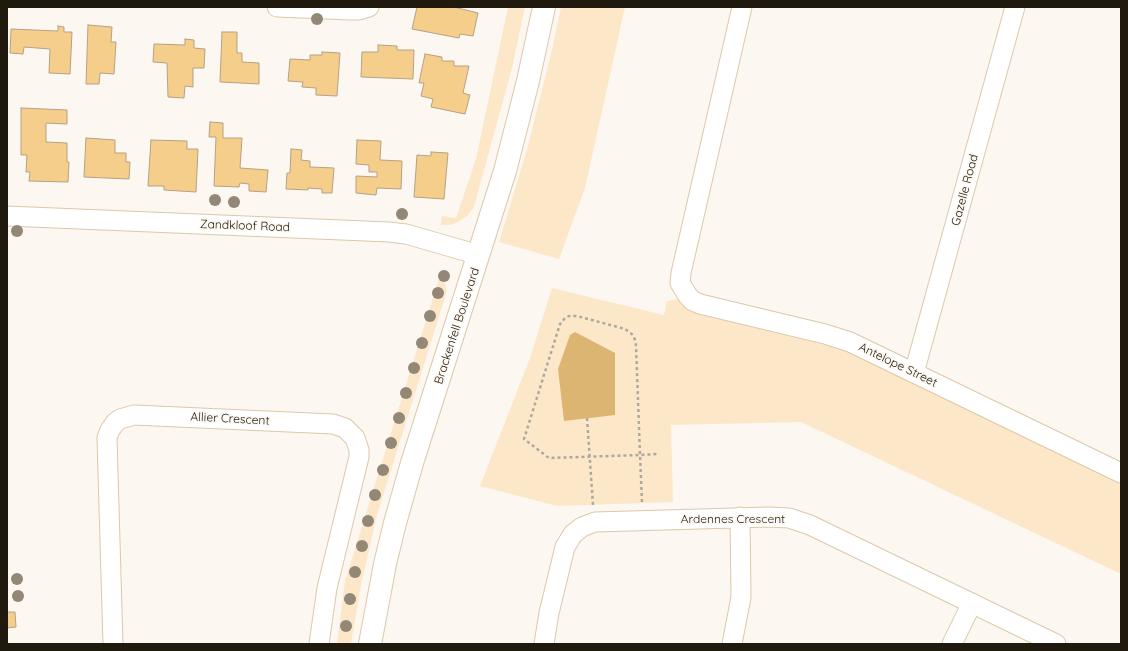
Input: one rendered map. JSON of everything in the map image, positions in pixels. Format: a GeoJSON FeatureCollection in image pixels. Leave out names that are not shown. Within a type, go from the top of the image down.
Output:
{"type":"FeatureCollection","features":[{"type":"Feature","properties":{"kind":"street"},"geometry":{"type":"LineString","coordinates":[[277,7],[350,10],[359,10],[369,7]]}},
{"type":"Feature","properties":{"kind":"street","name":"Brackenfell Boulevard"},"geometry":{"type":"LineString","coordinates":[[370,644],[395,523],[412,463],[505,171],[528,81],[544,7]]}},
{"type":"Feature","properties":{"kind":"street","name":"Antelope Street"},"geometry":{"type":"LineString","coordinates":[[742,7],[681,273],[680,283],[684,290],[693,301],[700,304],[850,342],[1121,473]]}},
{"type":"Feature","properties":{"kind":"street","name":"Gazelle Road"},"geometry":{"type":"LineString","coordinates":[[914,373],[1015,7]]}},
{"type":"Feature","properties":{"kind":"street","name":"Zandkloof Road"},"geometry":{"type":"LineString","coordinates":[[7,216],[389,232],[406,234],[479,255]]}},
{"type":"Feature","properties":{"kind":"street","name":"Allier Crescent"},"geometry":{"type":"LineString","coordinates":[[113,644],[107,438],[115,423],[120,419],[134,415],[333,424],[345,428],[355,438],[359,450],[359,457],[327,588],[319,644]]}},
{"type":"Feature","properties":{"kind":"street"},"geometry":{"type":"LineString","coordinates":[[732,644],[741,597],[740,517]]}},
{"type":"Feature","properties":{"kind":"street","name":"Ardennes Crescent"},"geometry":{"type":"LineString","coordinates":[[544,644],[549,613],[565,547],[569,539],[577,530],[595,522],[740,517],[779,517],[800,521],[1056,644]]}},
{"type":"Feature","properties":{"kind":"street"},"geometry":{"type":"LineString","coordinates":[[952,644],[972,603]]}},
{"type":"Feature","properties":{"kind":"path"},"geometry":{"type":"LineString","coordinates":[[642,521],[640,455],[636,340],[629,331],[625,329],[577,316],[569,316],[565,318],[560,324],[524,439],[549,458],[590,457],[640,455],[657,454]]}},
{"type":"Feature","properties":{"kind":"path"},"geometry":{"type":"LineString","coordinates":[[587,418],[595,522]]}},
{"type":"Feature","properties":{"kind":"shaded area"},"geometry":{"type":"Polygon","coordinates":[[[508,7],[525,7],[512,68],[474,207],[467,216],[458,222],[450,225],[441,225],[442,216],[456,218],[476,159],[508,7]]]}},
{"type":"Feature","properties":{"kind":"shaded area"},"geometry":{"type":"Polygon","coordinates":[[[561,7],[625,7],[585,188],[559,259],[499,242],[528,146],[561,7]]]}},
{"type":"Feature","properties":{"kind":"shaded area"},"geometry":{"type":"Polygon","coordinates":[[[441,272],[447,291],[377,515],[361,585],[351,644],[337,644],[345,581],[441,272]]]}},
{"type":"Feature","properties":{"kind":"shaded area"},"geometry":{"type":"Polygon","coordinates":[[[552,288],[664,315],[667,301],[677,299],[687,308],[698,314],[846,350],[1121,482],[1121,574],[801,422],[671,425],[673,502],[557,506],[480,486],[530,358],[552,288]]]}},
{"type":"Feature","properties":{"kind":"shaded area"},"geometry":{"type":"Polygon","coordinates":[[[575,332],[615,353],[615,415],[564,421],[558,369],[570,335],[575,332]]]}},
{"type":"Feature","properties":{"kind":"building"},"geometry":{"type":"Polygon","coordinates":[[[417,7],[454,7],[478,13],[473,36],[460,34],[459,38],[412,29],[417,7]]]}},
{"type":"Feature","properties":{"kind":"building"},"geometry":{"type":"Polygon","coordinates":[[[88,25],[112,27],[111,42],[116,42],[114,74],[100,73],[99,84],[86,84],[88,25]]]}},
{"type":"Feature","properties":{"kind":"building"},"geometry":{"type":"Polygon","coordinates":[[[58,26],[64,27],[64,32],[72,32],[70,74],[49,73],[50,49],[24,47],[23,54],[10,53],[11,29],[58,31],[58,26]]]}},
{"type":"Feature","properties":{"kind":"building"},"geometry":{"type":"Polygon","coordinates":[[[222,32],[237,32],[237,53],[242,53],[242,62],[259,63],[259,84],[220,82],[222,32]]]}},
{"type":"Feature","properties":{"kind":"building"},"geometry":{"type":"Polygon","coordinates":[[[185,39],[194,40],[194,48],[205,49],[204,68],[193,68],[193,87],[185,86],[184,98],[168,97],[167,63],[153,62],[154,44],[185,45],[185,39]]]}},
{"type":"Feature","properties":{"kind":"building"},"geometry":{"type":"Polygon","coordinates":[[[378,45],[397,46],[397,50],[414,50],[413,79],[361,77],[362,52],[378,52],[378,45]]]}},
{"type":"Feature","properties":{"kind":"building"},"geometry":{"type":"Polygon","coordinates":[[[322,52],[340,53],[337,96],[316,95],[316,88],[302,87],[303,82],[288,81],[290,59],[310,60],[310,55],[322,55],[322,52]]]}},
{"type":"Feature","properties":{"kind":"building"},"geometry":{"type":"Polygon","coordinates":[[[425,54],[442,57],[442,61],[454,61],[454,66],[469,66],[463,93],[470,95],[465,114],[431,107],[433,99],[421,96],[424,83],[419,83],[425,54]]]}},
{"type":"Feature","properties":{"kind":"building"},"geometry":{"type":"Polygon","coordinates":[[[21,108],[67,110],[67,124],[46,123],[46,142],[67,143],[67,162],[69,162],[68,182],[29,181],[30,172],[26,172],[27,155],[21,155],[21,108]]]}},
{"type":"Feature","properties":{"kind":"building"},"geometry":{"type":"Polygon","coordinates":[[[210,122],[223,123],[223,138],[242,138],[240,168],[268,170],[266,192],[249,191],[249,184],[240,183],[239,187],[214,186],[216,137],[209,137],[210,122]]]}},
{"type":"Feature","properties":{"kind":"building"},"geometry":{"type":"Polygon","coordinates":[[[86,138],[115,140],[115,153],[126,153],[126,162],[130,162],[129,179],[84,177],[86,138]]]}},
{"type":"Feature","properties":{"kind":"building"},"geometry":{"type":"Polygon","coordinates":[[[151,140],[187,141],[187,149],[198,149],[196,192],[164,190],[164,186],[148,186],[151,140]]]}},
{"type":"Feature","properties":{"kind":"building"},"geometry":{"type":"Polygon","coordinates":[[[357,140],[381,141],[380,160],[402,161],[401,189],[377,188],[376,195],[356,193],[356,176],[377,177],[377,172],[369,172],[369,165],[356,164],[357,140]]]}},
{"type":"Feature","properties":{"kind":"building"},"geometry":{"type":"Polygon","coordinates":[[[291,149],[302,150],[301,160],[310,161],[310,167],[334,168],[332,193],[322,193],[322,189],[286,189],[287,173],[290,173],[291,149]]]}},
{"type":"Feature","properties":{"kind":"building"},"geometry":{"type":"Polygon","coordinates":[[[431,152],[448,153],[444,199],[414,197],[417,155],[431,156],[431,152]]]}},
{"type":"Feature","properties":{"kind":"building"},"geometry":{"type":"Polygon","coordinates":[[[7,612],[15,612],[16,627],[7,628],[7,612]]]}}]}
